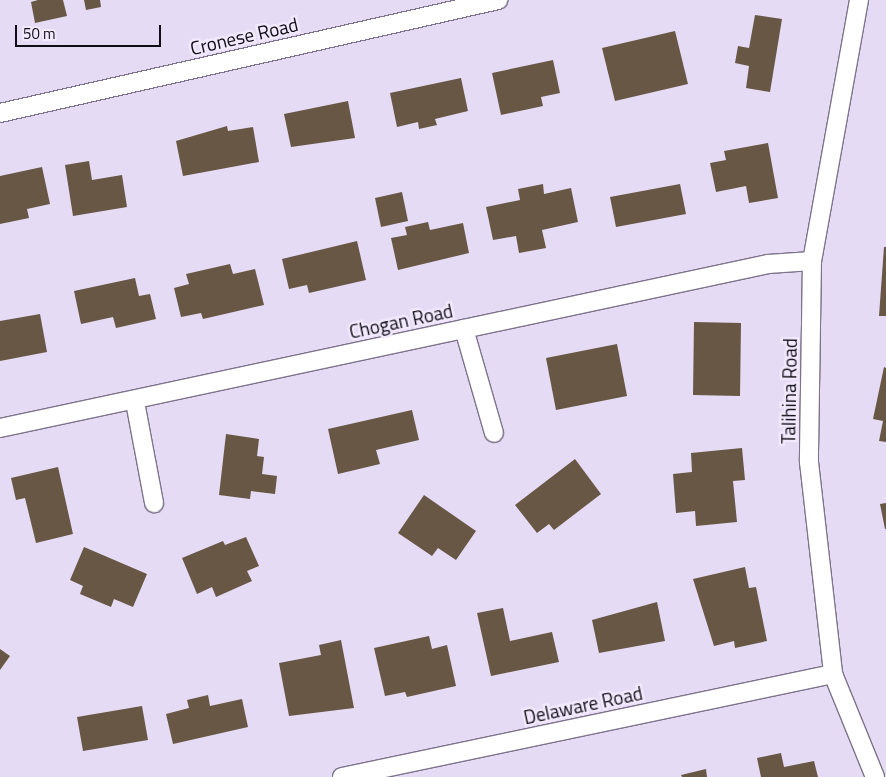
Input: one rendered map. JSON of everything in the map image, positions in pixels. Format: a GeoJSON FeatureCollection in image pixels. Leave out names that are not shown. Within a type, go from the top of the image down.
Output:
{"type":"FeatureCollection","features":[{"type":"Feature","properties":{"kind":"street","name":"Cronese Road"},"geometry":{"type":"LineString","coordinates":[[0,113],[498,0]]}},
{"type":"Feature","properties":{"kind":"street","name":"Talihina Road"},"geometry":{"type":"LineString","coordinates":[[860,0],[812,261],[809,462],[833,674],[875,777]]}},
{"type":"Feature","properties":{"kind":"street","name":"Chogan Road"},"geometry":{"type":"LineString","coordinates":[[0,428],[135,402],[768,264],[812,261]]}},
{"type":"Feature","properties":{"kind":"street"},"geometry":{"type":"LineString","coordinates":[[464,329],[494,433]]}},
{"type":"Feature","properties":{"kind":"street"},"geometry":{"type":"LineString","coordinates":[[135,402],[154,503]]}},
{"type":"Feature","properties":{"kind":"street","name":"Delaware Road"},"geometry":{"type":"LineString","coordinates":[[342,777],[833,674]]}},
{"type":"Feature","properties":{"kind":"building"},"geometry":{"type":"Polygon","coordinates":[[[38,0],[63,0],[67,16],[35,23],[31,2],[38,0]]]}},
{"type":"Feature","properties":{"kind":"building"},"geometry":{"type":"Polygon","coordinates":[[[84,0],[100,0],[101,7],[86,10],[84,0]]]}},
{"type":"Feature","properties":{"kind":"building"},"geometry":{"type":"Polygon","coordinates":[[[755,15],[782,19],[770,92],[746,88],[749,66],[735,63],[738,46],[749,48],[755,15]]]}},
{"type":"Feature","properties":{"kind":"building"},"geometry":{"type":"Polygon","coordinates":[[[675,31],[688,84],[615,101],[602,48],[675,31]]]}},
{"type":"Feature","properties":{"kind":"building"},"geometry":{"type":"Polygon","coordinates":[[[553,60],[560,93],[541,97],[543,106],[501,115],[492,73],[553,60]]]}},
{"type":"Feature","properties":{"kind":"building"},"geometry":{"type":"Polygon","coordinates":[[[461,78],[468,111],[435,119],[437,125],[419,129],[418,122],[397,127],[390,93],[461,78]]]}},
{"type":"Feature","properties":{"kind":"building"},"geometry":{"type":"Polygon","coordinates":[[[348,101],[355,138],[291,147],[284,114],[348,101]]]}},
{"type":"Feature","properties":{"kind":"building"},"geometry":{"type":"Polygon","coordinates":[[[227,126],[228,131],[253,127],[259,162],[183,176],[176,141],[227,126]]]}},
{"type":"Feature","properties":{"kind":"building"},"geometry":{"type":"Polygon","coordinates":[[[768,143],[778,198],[749,203],[746,186],[716,192],[710,163],[726,160],[724,151],[768,143]]]}},
{"type":"Feature","properties":{"kind":"building"},"geometry":{"type":"Polygon","coordinates":[[[89,161],[92,180],[122,175],[127,207],[73,216],[65,165],[89,161]]]}},
{"type":"Feature","properties":{"kind":"building"},"geometry":{"type":"Polygon","coordinates":[[[42,167],[50,204],[27,209],[29,218],[0,224],[0,176],[42,167]]]}},
{"type":"Feature","properties":{"kind":"building"},"geometry":{"type":"Polygon","coordinates":[[[543,184],[544,194],[571,188],[578,222],[542,230],[546,248],[519,253],[516,236],[493,240],[486,207],[520,200],[518,189],[543,184]]]}},
{"type":"Feature","properties":{"kind":"building"},"geometry":{"type":"Polygon","coordinates":[[[680,184],[686,214],[616,227],[610,197],[680,184]]]}},
{"type":"Feature","properties":{"kind":"building"},"geometry":{"type":"Polygon","coordinates":[[[402,192],[408,221],[381,227],[375,198],[402,192]]]}},
{"type":"Feature","properties":{"kind":"building"},"geometry":{"type":"Polygon","coordinates":[[[428,222],[430,230],[463,223],[469,253],[398,270],[391,238],[407,235],[405,227],[428,222]]]}},
{"type":"Feature","properties":{"kind":"building"},"geometry":{"type":"Polygon","coordinates":[[[357,241],[366,280],[309,293],[307,285],[289,289],[282,259],[357,241]]]}},
{"type":"Feature","properties":{"kind":"building"},"geometry":{"type":"Polygon","coordinates":[[[884,247],[886,247],[886,316],[879,316],[884,247]]]}},
{"type":"Feature","properties":{"kind":"building"},"geometry":{"type":"Polygon","coordinates":[[[230,264],[233,274],[255,269],[264,305],[203,319],[201,313],[181,317],[174,288],[189,284],[186,274],[230,264]]]}},
{"type":"Feature","properties":{"kind":"building"},"geometry":{"type":"Polygon","coordinates":[[[135,278],[139,296],[150,294],[156,319],[116,328],[113,317],[81,324],[74,291],[135,278]]]}},
{"type":"Feature","properties":{"kind":"building"},"geometry":{"type":"Polygon","coordinates":[[[40,314],[47,352],[0,361],[0,321],[40,314]]]}},
{"type":"Feature","properties":{"kind":"building"},"geometry":{"type":"Polygon","coordinates":[[[694,322],[741,323],[740,396],[693,395],[694,322]]]}},
{"type":"Feature","properties":{"kind":"building"},"geometry":{"type":"Polygon","coordinates":[[[617,344],[627,396],[556,410],[546,358],[617,344]]]}},
{"type":"Feature","properties":{"kind":"building"},"geometry":{"type":"Polygon","coordinates":[[[884,367],[886,368],[886,442],[879,441],[883,421],[873,419],[884,367]]]}},
{"type":"Feature","properties":{"kind":"building"},"geometry":{"type":"Polygon","coordinates":[[[412,410],[419,440],[376,450],[380,464],[338,474],[328,429],[412,410]]]}},
{"type":"Feature","properties":{"kind":"building"},"geometry":{"type":"Polygon","coordinates":[[[226,434],[259,439],[257,456],[264,457],[262,474],[277,476],[275,494],[251,491],[250,499],[219,495],[226,434]]]}},
{"type":"Feature","properties":{"kind":"building"},"geometry":{"type":"Polygon","coordinates":[[[742,448],[745,480],[733,481],[737,522],[696,526],[695,511],[676,513],[673,474],[692,472],[691,453],[742,448]]]}},
{"type":"Feature","properties":{"kind":"building"},"geometry":{"type":"Polygon","coordinates":[[[575,459],[601,494],[554,530],[549,524],[537,533],[515,505],[575,459]]]}},
{"type":"Feature","properties":{"kind":"building"},"geometry":{"type":"Polygon","coordinates":[[[58,467],[73,534],[36,543],[25,498],[16,500],[11,478],[58,467]]]}},
{"type":"Feature","properties":{"kind":"building"},"geometry":{"type":"Polygon","coordinates":[[[424,495],[476,531],[456,560],[438,548],[432,556],[398,533],[424,495]]]}},
{"type":"Feature","properties":{"kind":"building"},"geometry":{"type":"Polygon","coordinates":[[[886,503],[886,529],[885,529],[880,504],[886,503]]]}},
{"type":"Feature","properties":{"kind":"building"},"geometry":{"type":"Polygon","coordinates":[[[246,537],[259,566],[247,571],[252,581],[216,597],[212,587],[197,594],[182,558],[223,541],[225,545],[246,537]]]}},
{"type":"Feature","properties":{"kind":"building"},"geometry":{"type":"Polygon","coordinates":[[[84,547],[147,574],[133,607],[114,599],[111,607],[80,594],[83,586],[70,580],[84,547]]]}},
{"type":"Feature","properties":{"kind":"building"},"geometry":{"type":"Polygon","coordinates":[[[745,567],[749,588],[756,587],[767,641],[735,648],[734,641],[714,646],[693,579],[745,567]]]}},
{"type":"Feature","properties":{"kind":"building"},"geometry":{"type":"Polygon","coordinates":[[[657,602],[665,641],[599,653],[592,620],[657,602]]]}},
{"type":"Feature","properties":{"kind":"building"},"geometry":{"type":"Polygon","coordinates":[[[503,608],[510,641],[552,632],[559,662],[491,676],[477,613],[503,608]]]}},
{"type":"Feature","properties":{"kind":"building"},"geometry":{"type":"Polygon","coordinates":[[[429,636],[432,649],[447,645],[456,686],[407,697],[405,692],[385,696],[374,648],[429,636]]]}},
{"type":"Feature","properties":{"kind":"building"},"geometry":{"type":"Polygon","coordinates":[[[341,640],[354,708],[289,716],[279,663],[321,655],[319,645],[341,640]]]}},
{"type":"Feature","properties":{"kind":"building"},"geometry":{"type":"Polygon","coordinates":[[[0,649],[10,656],[0,670],[0,649]]]}},
{"type":"Feature","properties":{"kind":"building"},"geometry":{"type":"Polygon","coordinates":[[[208,695],[210,706],[242,699],[248,727],[173,744],[166,714],[189,708],[187,700],[208,695]]]}},
{"type":"Feature","properties":{"kind":"building"},"geometry":{"type":"Polygon","coordinates":[[[142,706],[148,740],[83,751],[77,717],[142,706]]]}},
{"type":"Feature","properties":{"kind":"building"},"geometry":{"type":"Polygon","coordinates":[[[781,753],[784,767],[814,761],[818,777],[761,777],[757,758],[781,753]]]}},
{"type":"Feature","properties":{"kind":"building"},"geometry":{"type":"Polygon","coordinates":[[[706,769],[707,777],[682,777],[681,775],[706,769]]]}}]}
